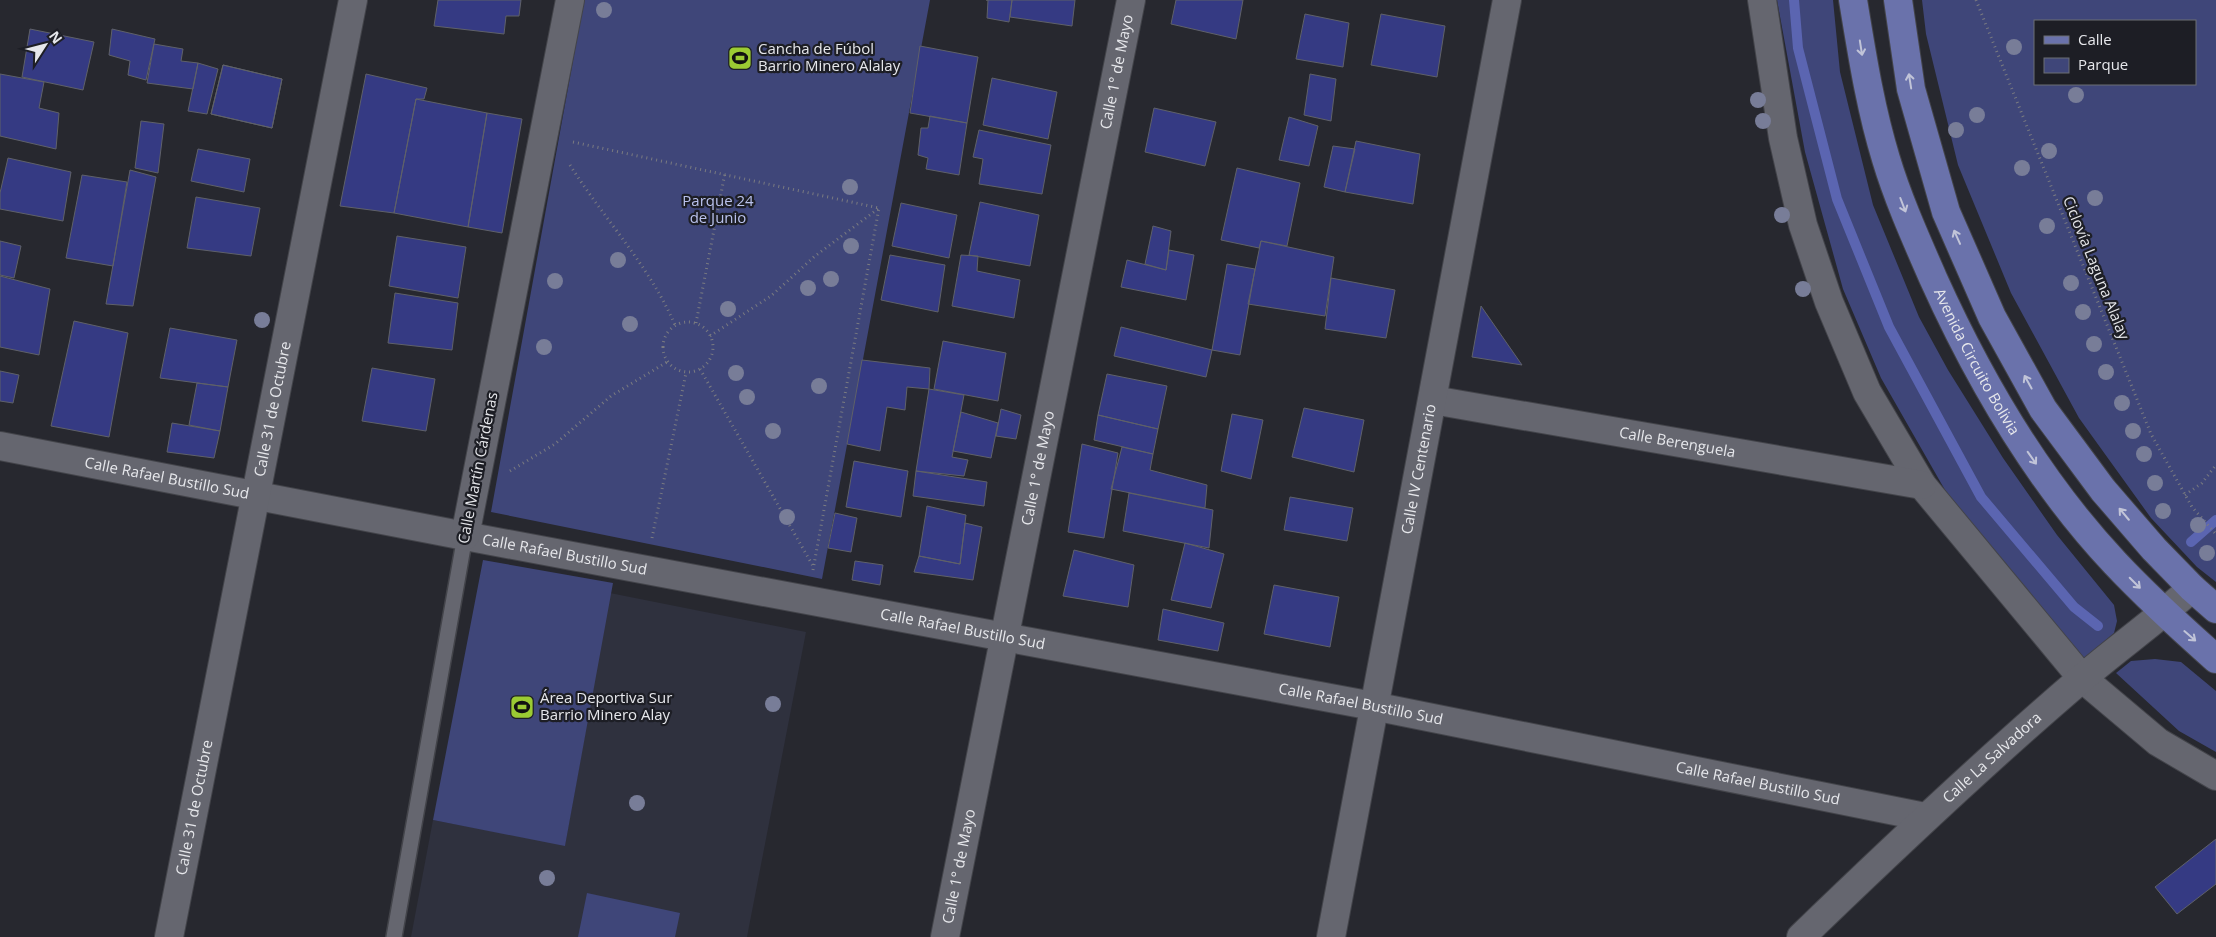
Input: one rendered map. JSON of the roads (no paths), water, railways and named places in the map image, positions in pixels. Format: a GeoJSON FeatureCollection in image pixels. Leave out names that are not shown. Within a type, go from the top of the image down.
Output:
{"type":"FeatureCollection","features":[{"type":"Feature","properties":{"kind":"main road","name":"Avenida Circuito Bolivia"},"geometry":{"type":"LineString","coordinates":[[1854,0],[1867,85],[1886,160],[1918,246],[1957,332],[2008,422],[2058,494],[2114,562],[2165,614],[2216,659]]}},
{"type":"Feature","properties":{"kind":"main road"},"geometry":{"type":"LineString","coordinates":[[1898,0],[1911,89],[1946,212],[1992,317],[2043,409],[2103,490],[2154,549],[2192,588],[2216,609]]}},
{"type":"Feature","properties":{"kind":"street","name":"Calle 31 de Octubre"},"geometry":{"type":"LineString","coordinates":[[169,937],[353,0]]}},
{"type":"Feature","properties":{"kind":"street","name":"Calle Martín Cárdenas"},"geometry":{"type":"LineString","coordinates":[[465,536],[551,137],[570,0]]}},
{"type":"Feature","properties":{"kind":"street","name":"Calle 1° de Mayo"},"geometry":{"type":"LineString","coordinates":[[944,937],[1131,0]]}},
{"type":"Feature","properties":{"kind":"street","name":"Calle IV Centenario"},"geometry":{"type":"LineString","coordinates":[[1331,937],[1507,0]]}},
{"type":"Feature","properties":{"kind":"street"},"geometry":{"type":"LineString","coordinates":[[1762,0],[1783,138],[1803,225],[1826,294],[1867,392],[1922,484],[2082,678],[2158,742],[2216,776]]}},
{"type":"Feature","properties":{"kind":"street","name":"Calle Berenguela"},"geometry":{"type":"LineString","coordinates":[[1433,400],[1922,484]]}},
{"type":"Feature","properties":{"kind":"street","name":"Calle Rafael Bustillo Sud"},"geometry":{"type":"LineString","coordinates":[[0,446],[256,494],[465,536],[1373,706],[1925,817]]}},
{"type":"Feature","properties":{"kind":"street","name":"Calle La Salvadora"},"geometry":{"type":"LineString","coordinates":[[1802,937],[1925,817],[2082,678],[2165,614],[2192,588]]}},
{"type":"Feature","properties":{"kind":"lane","name":"Calle Martín Cárdenas"},"geometry":{"type":"LineString","coordinates":[[394,937],[465,536]]}},
{"type":"Feature","properties":{"kind":"waterway"},"geometry":{"type":"LineString","coordinates":[[1794,0],[1798,48],[1837,199],[1889,327],[1981,497],[2074,607],[2098,626]]}},
{"type":"Feature","properties":{"kind":"waterway"},"geometry":{"type":"LineString","coordinates":[[2191,542],[2216,520]]}},
{"type":"Feature","properties":{"kind":"place","name":"Cancha de Fúbol Barrio Minero Alalay"},"geometry":{"type":"Point","coordinates":[740,58]}},
{"type":"Feature","properties":{"kind":"place","name":"Área Deportiva Sur Barrio Minero Alay"},"geometry":{"type":"Point","coordinates":[522,707]}},
{"type":"Feature","properties":{"kind":"park label","name":"Parque 24 de Junio"},"geometry":{"type":"Point","coordinates":[718,210]}}]}
